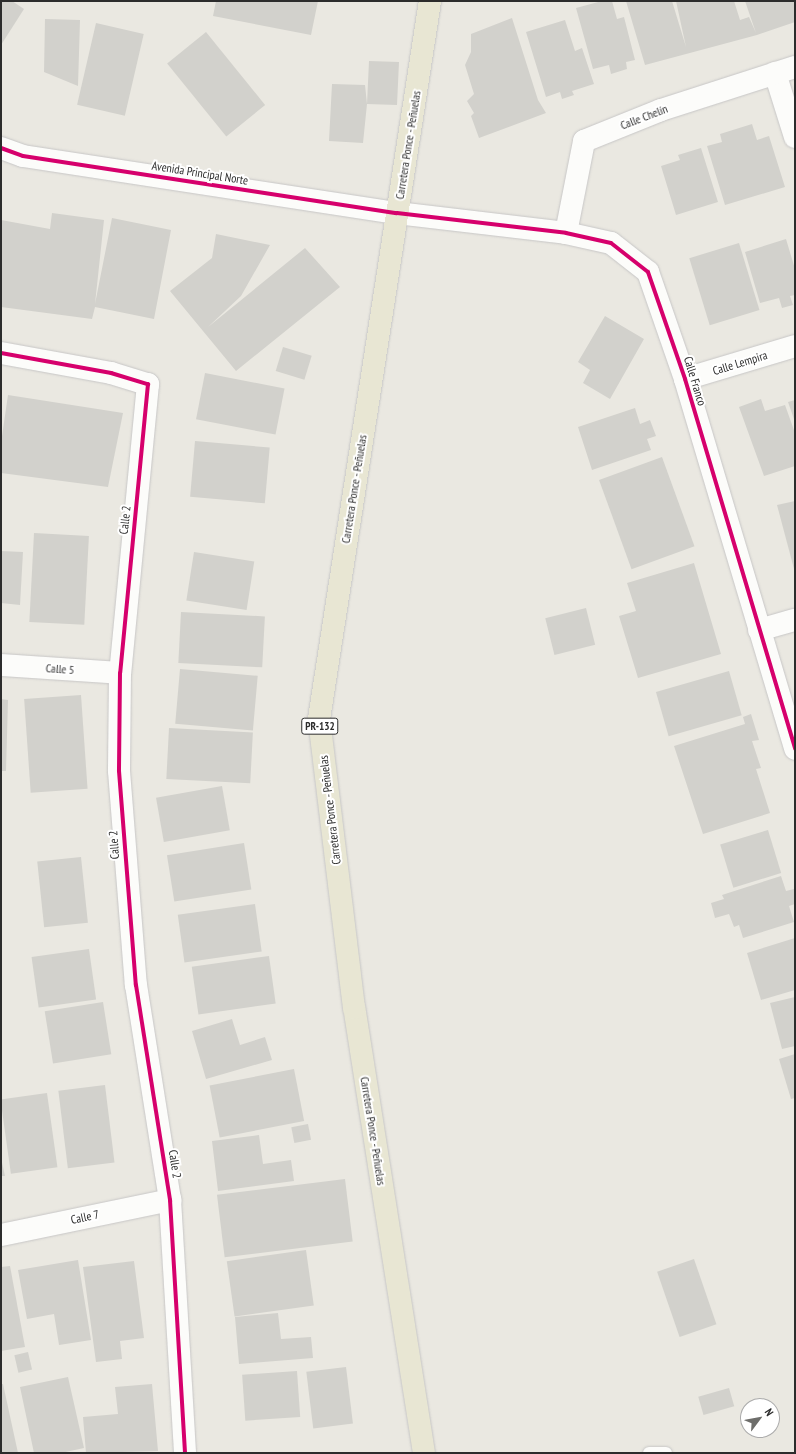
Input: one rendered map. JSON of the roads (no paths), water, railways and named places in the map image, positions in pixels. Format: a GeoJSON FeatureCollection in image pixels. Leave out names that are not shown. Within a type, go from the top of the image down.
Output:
{"type":"FeatureCollection","features":[{"type":"Feature","properties":{"kind":"main road","name":"Carretera Ponce - Peñuelas"},"geometry":{"type":"LineString","coordinates":[[424,1453],[354,1008],[319,719],[430,1]]}},
{"type":"Feature","properties":{"kind":"street"},"geometry":{"type":"LineString","coordinates":[[785,70],[795,137]]}},
{"type":"Feature","properties":{"kind":"street","name":"Calle Chelín"},"geometry":{"type":"LineString","coordinates":[[566,233],[584,140],[661,110],[785,70]]}},
{"type":"Feature","properties":{"kind":"street","name":"Avenida Principal Norte"},"geometry":{"type":"LineString","coordinates":[[1,148],[23,156],[397,213]]}},
{"type":"Feature","properties":{"kind":"street","name":"Calle Franco"},"geometry":{"type":"LineString","coordinates":[[397,213],[566,233],[611,243],[648,272],[685,379],[795,749]]}},
{"type":"Feature","properties":{"kind":"street","name":"Calle Lempira"},"geometry":{"type":"LineString","coordinates":[[685,379],[795,346]]}},
{"type":"Feature","properties":{"kind":"street","name":"Calle 2"},"geometry":{"type":"LineString","coordinates":[[1,353],[156,381],[120,673],[119,771],[136,985],[170,1200],[185,1453]]}},
{"type":"Feature","properties":{"kind":"street"},"geometry":{"type":"LineString","coordinates":[[759,630],[795,620]]}},
{"type":"Feature","properties":{"kind":"street","name":"Calle 5"},"geometry":{"type":"LineString","coordinates":[[1,665],[120,673]]}},
{"type":"Feature","properties":{"kind":"street","name":"Calle 7"},"geometry":{"type":"LineString","coordinates":[[1,1235],[170,1200]]}},
{"type":"Feature","properties":{"kind":"lane"},"geometry":{"type":"LineString","coordinates":[[649,1453],[666,1453]]}}]}
